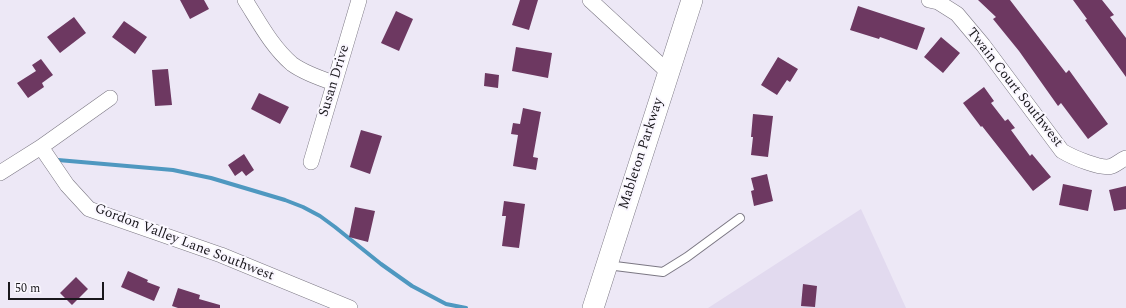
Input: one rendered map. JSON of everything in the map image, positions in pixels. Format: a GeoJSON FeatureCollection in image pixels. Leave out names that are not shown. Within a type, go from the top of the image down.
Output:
{"type":"FeatureCollection","features":[{"type":"Feature","properties":{"kind":"main road","name":"Mableton Parkway"},"geometry":{"type":"LineString","coordinates":[[593,308],[692,0]]}},
{"type":"Feature","properties":{"kind":"street"},"geometry":{"type":"LineString","coordinates":[[245,0],[277,50],[294,65],[316,77],[334,83]]}},
{"type":"Feature","properties":{"kind":"street","name":"Susan Drive"},"geometry":{"type":"LineString","coordinates":[[311,162],[360,0]]}},
{"type":"Feature","properties":{"kind":"street"},"geometry":{"type":"LineString","coordinates":[[590,0],[668,72]]}},
{"type":"Feature","properties":{"kind":"street","name":"Twain Court Southwest"},"geometry":{"type":"LineString","coordinates":[[929,0],[938,2],[957,14],[983,45],[1062,151],[1092,164],[1110,167],[1126,158]]}},
{"type":"Feature","properties":{"kind":"street"},"geometry":{"type":"LineString","coordinates":[[0,173],[41,147],[110,98]]}},
{"type":"Feature","properties":{"kind":"street","name":"Gordon Valley Lane Southwest"},"geometry":{"type":"LineString","coordinates":[[41,147],[67,185],[89,209],[221,255],[350,308]]}},
{"type":"Feature","properties":{"kind":"lane"},"geometry":{"type":"LineString","coordinates":[[606,265],[663,272],[687,257],[740,218]]}},
{"type":"Feature","properties":{"kind":"shaded area"},"geometry":{"type":"Polygon","coordinates":[[[861,209],[906,308],[708,308],[861,209]]]}},
{"type":"Feature","properties":{"kind":"building"},"geometry":{"type":"Polygon","coordinates":[[[180,0],[204,0],[209,9],[190,19],[180,0]]]}},
{"type":"Feature","properties":{"kind":"building"},"geometry":{"type":"Polygon","coordinates":[[[520,0],[538,0],[529,30],[512,25],[520,0]]]}},
{"type":"Feature","properties":{"kind":"building"},"geometry":{"type":"Polygon","coordinates":[[[978,0],[1010,0],[1066,73],[1069,70],[1108,124],[1088,139],[1061,103],[1058,106],[1019,51],[993,19],[996,17],[978,0]]]}},
{"type":"Feature","properties":{"kind":"building"},"geometry":{"type":"Polygon","coordinates":[[[1073,0],[1102,0],[1114,15],[1110,17],[1126,38],[1126,77],[1085,20],[1087,19],[1073,0]]]}},
{"type":"Feature","properties":{"kind":"building"},"geometry":{"type":"Polygon","coordinates":[[[858,6],[925,28],[917,50],[880,37],[879,39],[850,30],[858,6]]]}},
{"type":"Feature","properties":{"kind":"building"},"geometry":{"type":"Polygon","coordinates":[[[396,11],[413,19],[399,51],[381,43],[396,11]]]}},
{"type":"Feature","properties":{"kind":"building"},"geometry":{"type":"Polygon","coordinates":[[[74,17],[86,33],[60,53],[47,37],[74,17]]]}},
{"type":"Feature","properties":{"kind":"building"},"geometry":{"type":"Polygon","coordinates":[[[124,21],[147,37],[135,54],[112,37],[124,21]]]}},
{"type":"Feature","properties":{"kind":"building"},"geometry":{"type":"Polygon","coordinates":[[[941,37],[960,53],[943,73],[924,57],[941,37]]]}},
{"type":"Feature","properties":{"kind":"building"},"geometry":{"type":"Polygon","coordinates":[[[516,47],[552,53],[548,78],[512,71],[516,47]]]}},
{"type":"Feature","properties":{"kind":"building"},"geometry":{"type":"Polygon","coordinates":[[[778,57],[798,69],[790,82],[787,80],[777,95],[761,85],[778,57]]]}},
{"type":"Feature","properties":{"kind":"building"},"geometry":{"type":"Polygon","coordinates":[[[41,59],[53,75],[42,83],[44,87],[28,98],[17,83],[36,71],[32,65],[41,59]]]}},
{"type":"Feature","properties":{"kind":"building"},"geometry":{"type":"Polygon","coordinates":[[[168,69],[172,105],[155,106],[152,70],[168,69]]]}},
{"type":"Feature","properties":{"kind":"building"},"geometry":{"type":"Polygon","coordinates":[[[485,73],[499,75],[498,88],[484,86],[485,73]]]}},
{"type":"Feature","properties":{"kind":"building"},"geometry":{"type":"Polygon","coordinates":[[[984,87],[994,101],[991,103],[1005,121],[1008,119],[1015,128],[1011,130],[1030,156],[1032,154],[1051,177],[1033,191],[963,103],[984,87]]]}},
{"type":"Feature","properties":{"kind":"building"},"geometry":{"type":"Polygon","coordinates":[[[259,93],[289,107],[280,124],[251,109],[259,93]]]}},
{"type":"Feature","properties":{"kind":"building"},"geometry":{"type":"Polygon","coordinates":[[[523,108],[541,112],[533,157],[538,158],[536,170],[513,166],[518,135],[511,134],[513,123],[520,124],[523,108]]]}},
{"type":"Feature","properties":{"kind":"building"},"geometry":{"type":"Polygon","coordinates":[[[753,114],[773,116],[768,157],[751,155],[753,114]]]}},
{"type":"Feature","properties":{"kind":"building"},"geometry":{"type":"Polygon","coordinates":[[[361,130],[382,136],[370,174],[350,167],[361,130]]]}},
{"type":"Feature","properties":{"kind":"building"},"geometry":{"type":"Polygon","coordinates":[[[244,154],[254,170],[246,176],[242,171],[235,176],[228,165],[244,154]]]}},
{"type":"Feature","properties":{"kind":"building"},"geometry":{"type":"Polygon","coordinates":[[[767,174],[773,201],[754,206],[751,191],[754,190],[751,178],[767,174]]]}},
{"type":"Feature","properties":{"kind":"building"},"geometry":{"type":"Polygon","coordinates":[[[1063,184],[1092,190],[1088,211],[1059,205],[1063,184]]]}},
{"type":"Feature","properties":{"kind":"building"},"geometry":{"type":"Polygon","coordinates":[[[1126,186],[1126,209],[1114,211],[1109,190],[1126,186]]]}},
{"type":"Feature","properties":{"kind":"building"},"geometry":{"type":"Polygon","coordinates":[[[504,201],[525,204],[519,248],[502,246],[506,216],[502,216],[504,201]]]}},
{"type":"Feature","properties":{"kind":"building"},"geometry":{"type":"Polygon","coordinates":[[[355,207],[375,211],[368,242],[349,237],[355,207]]]}},
{"type":"Feature","properties":{"kind":"building"},"geometry":{"type":"Polygon","coordinates":[[[128,271],[148,280],[147,282],[160,287],[154,301],[121,287],[128,271]]]}},
{"type":"Feature","properties":{"kind":"building"},"geometry":{"type":"Polygon","coordinates":[[[76,277],[88,289],[72,305],[60,293],[76,277]]]}},
{"type":"Feature","properties":{"kind":"building"},"geometry":{"type":"Polygon","coordinates":[[[803,284],[817,286],[815,307],[801,306],[803,284]]]}},
{"type":"Feature","properties":{"kind":"building"},"geometry":{"type":"Polygon","coordinates":[[[178,288],[200,295],[199,299],[220,305],[220,308],[178,308],[172,306],[178,288]]]}},
{"type":"Feature","properties":{"kind":"waterway"},"geometry":{"type":"LineString","coordinates":[[58,160],[173,170],[211,178],[285,200],[320,216],[381,264],[412,286],[446,304],[466,308]]}}]}
